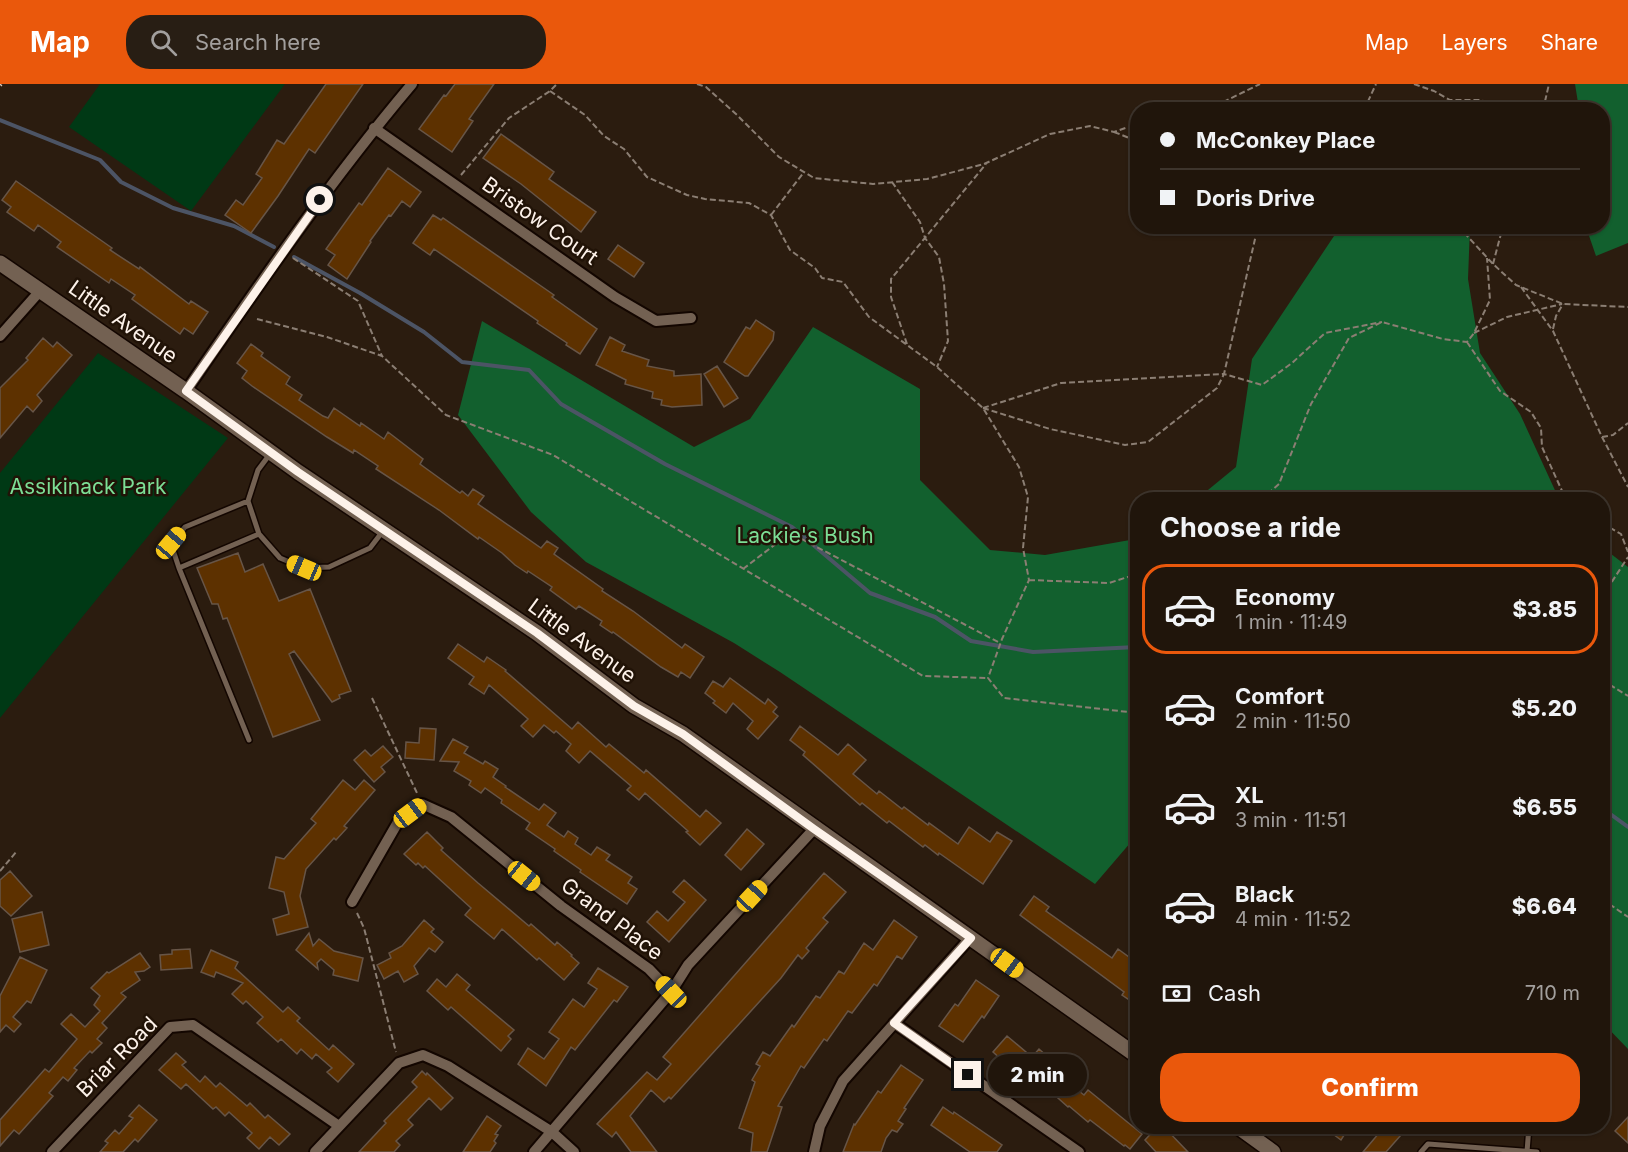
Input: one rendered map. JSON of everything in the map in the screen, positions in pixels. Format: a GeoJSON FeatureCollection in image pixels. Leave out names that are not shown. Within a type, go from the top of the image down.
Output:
{"type":"FeatureCollection","features":[{"type":"Feature","properties":{"kind":"street"},"geometry":{"type":"LineString","coordinates":[[186,391],[260,283],[374,128],[412,84]]}},
{"type":"Feature","properties":{"kind":"street","name":"Bristow Court"},"geometry":{"type":"LineString","coordinates":[[374,128],[625,303],[656,321],[691,318]]}},
{"type":"Feature","properties":{"kind":"street","name":"Little Avenue"},"geometry":{"type":"LineString","coordinates":[[0,263],[384,530],[537,633],[634,706],[683,734],[814,829],[1130,1049]]}},
{"type":"Feature","properties":{"kind":"street"},"geometry":{"type":"LineString","coordinates":[[0,336],[40,291]]}},
{"type":"Feature","properties":{"kind":"street"},"geometry":{"type":"LineString","coordinates":[[352,902],[398,822],[422,804]]}},
{"type":"Feature","properties":{"kind":"street","name":"Grand Place"},"geometry":{"type":"LineString","coordinates":[[422,804],[451,817],[561,906],[649,969],[671,992]]}},
{"type":"Feature","properties":{"kind":"street"},"geometry":{"type":"LineString","coordinates":[[534,1152],[671,992],[688,965],[814,829]]}},
{"type":"Feature","properties":{"kind":"street"},"geometry":{"type":"LineString","coordinates":[[814,1152],[820,1126],[843,1081],[971,938]]}},
{"type":"Feature","properties":{"kind":"street"},"geometry":{"type":"LineString","coordinates":[[894,1023],[1079,1152]]}},
{"type":"Feature","properties":{"kind":"street","name":"Briar Road"},"geometry":{"type":"LineString","coordinates":[[52,1152],[170,1027],[193,1025],[339,1126]]}},
{"type":"Feature","properties":{"kind":"street"},"geometry":{"type":"LineString","coordinates":[[315,1152],[399,1063],[423,1055],[448,1066],[552,1132],[574,1152]]}},
{"type":"Feature","properties":{"kind":"street"},"geometry":{"type":"LineString","coordinates":[[1248,1134],[1273,1152]]}},
{"type":"Feature","properties":{"kind":"lane"},"geometry":{"type":"LineString","coordinates":[[271,452],[258,470],[248,501],[259,534],[280,558],[304,568],[329,567],[369,548],[384,530]]}},
{"type":"Feature","properties":{"kind":"lane"},"geometry":{"type":"LineString","coordinates":[[248,501],[185,527],[171,543],[249,740]]}},
{"type":"Feature","properties":{"kind":"lane"},"geometry":{"type":"LineString","coordinates":[[179,568],[259,534]]}},
{"type":"Feature","properties":{"kind":"lane"},"geometry":{"type":"LineString","coordinates":[[1527,1152],[1528,1134]]}},
{"type":"Feature","properties":{"kind":"lane"},"geometry":{"type":"LineString","coordinates":[[1421,1152],[1428,1144],[1537,1152]]}},
{"type":"Feature","properties":{"kind":"path"},"geometry":{"type":"LineString","coordinates":[[453,184],[509,118],[557,84]]}},
{"type":"Feature","properties":{"kind":"path"},"geometry":{"type":"LineString","coordinates":[[697,84],[706,87],[779,157],[814,178],[873,184],[927,179],[986,163],[1050,134],[1090,126],[1130,138]]}},
{"type":"Feature","properties":{"kind":"path"},"geometry":{"type":"LineString","coordinates":[[1223,102],[1260,84]]}},
{"type":"Feature","properties":{"kind":"path"},"geometry":{"type":"LineString","coordinates":[[1368,102],[1376,84]]}},
{"type":"Feature","properties":{"kind":"path"},"geometry":{"type":"LineString","coordinates":[[1414,84],[1450,100],[1480,99],[1490,102]]}},
{"type":"Feature","properties":{"kind":"path"},"geometry":{"type":"LineString","coordinates":[[1545,102],[1549,84]]}},
{"type":"Feature","properties":{"kind":"path"},"geometry":{"type":"LineString","coordinates":[[550,91],[585,115],[604,136],[624,149],[647,177],[687,195],[749,203],[771,215],[790,250],[815,268],[822,278],[843,282],[869,316],[937,367],[983,408],[1019,467],[1028,497],[1023,548],[1029,580],[1000,644],[988,678]]}},
{"type":"Feature","properties":{"kind":"path"},"geometry":{"type":"LineString","coordinates":[[1114,132],[1130,124]]}},
{"type":"Feature","properties":{"kind":"path"},"geometry":{"type":"LineString","coordinates":[[906,344],[891,297],[891,279],[986,163]]}},
{"type":"Feature","properties":{"kind":"path"},"geometry":{"type":"LineString","coordinates":[[771,215],[804,172]]}},
{"type":"Feature","properties":{"kind":"path"},"geometry":{"type":"LineString","coordinates":[[892,182],[920,222],[925,237],[939,257],[944,284],[948,341],[937,367]]}},
{"type":"Feature","properties":{"kind":"path"},"geometry":{"type":"LineString","coordinates":[[983,408],[1050,429],[1125,445],[1149,442],[1217,388],[1224,374],[1256,234]]}},
{"type":"Feature","properties":{"kind":"path"},"geometry":{"type":"LineString","coordinates":[[1465,234],[1493,264],[1521,286],[1563,304]]}},
{"type":"Feature","properties":{"kind":"path"},"geometry":{"type":"LineString","coordinates":[[1493,264],[1501,234]]}},
{"type":"Feature","properties":{"kind":"path"},"geometry":{"type":"LineString","coordinates":[[284,252],[358,301],[382,356]]}},
{"type":"Feature","properties":{"kind":"path"},"geometry":{"type":"LineString","coordinates":[[1467,342],[1474,333],[1490,300],[1487,258]]}},
{"type":"Feature","properties":{"kind":"path"},"geometry":{"type":"LineString","coordinates":[[1521,286],[1552,331],[1628,487]]}},
{"type":"Feature","properties":{"kind":"path"},"geometry":{"type":"LineString","coordinates":[[1474,333],[1507,317],[1563,304],[1628,307]]}},
{"type":"Feature","properties":{"kind":"path"},"geometry":{"type":"LineString","coordinates":[[1552,331],[1556,316],[1563,304]]}},
{"type":"Feature","properties":{"kind":"path"},"geometry":{"type":"LineString","coordinates":[[257,320],[327,337],[382,356],[446,415],[553,455],[923,676],[988,678],[1004,698],[1130,713]]}},
{"type":"Feature","properties":{"kind":"path"},"geometry":{"type":"LineString","coordinates":[[1270,492],[1280,484],[1311,404],[1349,338],[1383,322]]}},
{"type":"Feature","properties":{"kind":"path"},"geometry":{"type":"LineString","coordinates":[[983,408],[1061,383],[1224,374],[1262,385],[1292,363],[1325,333],[1383,322],[1443,339],[1467,342],[1500,392],[1531,412],[1541,428],[1542,447],[1563,492]]}},
{"type":"Feature","properties":{"kind":"path"},"geometry":{"type":"LineString","coordinates":[[1602,437],[1613,435],[1628,423]]}},
{"type":"Feature","properties":{"kind":"path"},"geometry":{"type":"LineString","coordinates":[[1610,528],[1621,534],[1628,552]]}},
{"type":"Feature","properties":{"kind":"path"},"geometry":{"type":"LineString","coordinates":[[743,569],[790,533],[1000,644]]}},
{"type":"Feature","properties":{"kind":"path"},"geometry":{"type":"LineString","coordinates":[[1610,585],[1628,557]]}},
{"type":"Feature","properties":{"kind":"path"},"geometry":{"type":"LineString","coordinates":[[1029,580],[1109,583],[1130,576]]}},
{"type":"Feature","properties":{"kind":"path"},"geometry":{"type":"LineString","coordinates":[[1610,685],[1628,696]]}},
{"type":"Feature","properties":{"kind":"path"},"geometry":{"type":"LineString","coordinates":[[372,698],[422,804]]}},
{"type":"Feature","properties":{"kind":"path"},"geometry":{"type":"LineString","coordinates":[[0,871],[17,851]]}},
{"type":"Feature","properties":{"kind":"path"},"geometry":{"type":"LineString","coordinates":[[352,902],[364,928],[399,1063]]}},
{"type":"Feature","properties":{"kind":"path"},"geometry":{"type":"LineString","coordinates":[[1610,905],[1628,917]]}},
{"type":"Feature","properties":{"kind":"green space"},"geometry":{"type":"Polygon","coordinates":[[[100,84],[285,84],[191,211],[69,127],[100,84]]]}},
{"type":"Feature","properties":{"kind":"green space"},"geometry":{"type":"Polygon","coordinates":[[[1575,84],[1628,84],[1628,243],[1596,256],[1588,234],[1610,234],[1610,102],[1578,102],[1575,84]]]}},
{"type":"Feature","properties":{"kind":"green space"},"geometry":{"type":"Polygon","coordinates":[[[1335,234],[1470,234],[1468,279],[1480,353],[1520,414],[1556,492],[1206,492],[1236,467],[1252,359],[1335,234]]]}},
{"type":"Feature","properties":{"kind":"green space","name":"Lackie's Bush"},"geometry":{"type":"Polygon","coordinates":[[[482,321],[694,447],[750,419],[813,327],[920,389],[920,480],[990,550],[1045,555],[1130,540],[1130,843],[1095,884],[780,672],[734,643],[586,562],[531,512],[458,415],[482,321]]]}},
{"type":"Feature","properties":{"kind":"green space","name":"Assikinack Park"},"geometry":{"type":"Polygon","coordinates":[[[98,353],[228,438],[0,718],[0,473],[98,353]]]}},
{"type":"Feature","properties":{"kind":"green space"},"geometry":{"type":"Polygon","coordinates":[[[1610,553],[1628,567],[1628,1049],[1610,1030],[1610,553]]]}},
{"type":"Feature","properties":{"kind":"building"},"geometry":{"type":"Polygon","coordinates":[[[326,84],[363,84],[315,153],[309,149],[251,233],[225,215],[236,200],[243,205],[262,178],[256,174],[277,140],[284,144],[326,84]]]}},
{"type":"Feature","properties":{"kind":"building"},"geometry":{"type":"Polygon","coordinates":[[[455,84],[494,84],[469,119],[473,121],[452,152],[419,129],[455,84]]]}},
{"type":"Feature","properties":{"kind":"building"},"geometry":{"type":"Polygon","coordinates":[[[501,134],[554,172],[549,179],[596,212],[581,232],[521,184],[483,158],[501,134]]]}},
{"type":"Feature","properties":{"kind":"building"},"geometry":{"type":"Polygon","coordinates":[[[388,168],[421,192],[410,207],[402,201],[391,216],[389,215],[347,279],[328,265],[335,255],[326,249],[359,203],[362,205],[388,168]]]}},
{"type":"Feature","properties":{"kind":"building"},"geometry":{"type":"Polygon","coordinates":[[[16,181],[189,304],[191,301],[208,312],[193,334],[184,328],[180,334],[132,299],[135,295],[111,279],[109,283],[57,247],[61,242],[38,225],[34,231],[7,212],[11,207],[2,200],[16,181]]]}},
{"type":"Feature","properties":{"kind":"building"},"geometry":{"type":"Polygon","coordinates":[[[433,215],[441,220],[443,218],[554,295],[552,297],[597,329],[580,354],[537,323],[538,321],[434,249],[430,255],[413,243],[433,215]]]}},
{"type":"Feature","properties":{"kind":"building"},"geometry":{"type":"Polygon","coordinates":[[[618,245],[644,263],[634,277],[608,259],[618,245]]]}},
{"type":"Feature","properties":{"kind":"building"},"geometry":{"type":"Polygon","coordinates":[[[756,320],[774,332],[773,340],[748,376],[745,376],[724,362],[746,327],[750,329],[756,320]]]}},
{"type":"Feature","properties":{"kind":"building"},"geometry":{"type":"Polygon","coordinates":[[[610,337],[625,345],[622,351],[649,360],[647,366],[674,371],[674,376],[701,374],[702,405],[672,407],[661,405],[662,400],[652,398],[653,392],[625,384],[626,380],[596,365],[610,337]]]}},
{"type":"Feature","properties":{"kind":"building"},"geometry":{"type":"Polygon","coordinates":[[[43,338],[53,347],[57,342],[72,355],[37,395],[42,401],[33,412],[27,406],[0,438],[0,388],[28,360],[26,358],[43,338]]]}},
{"type":"Feature","properties":{"kind":"building"},"geometry":{"type":"Polygon","coordinates":[[[251,344],[263,353],[261,356],[290,377],[286,384],[302,395],[299,400],[328,418],[334,408],[384,439],[388,432],[423,459],[420,464],[460,493],[462,491],[468,496],[473,489],[484,496],[478,504],[541,548],[547,541],[558,548],[554,554],[603,589],[602,591],[682,648],[685,644],[704,657],[690,678],[681,672],[678,677],[661,667],[600,625],[602,621],[579,606],[576,609],[550,590],[552,587],[515,565],[479,537],[478,539],[439,510],[376,469],[378,466],[354,450],[353,453],[327,437],[252,386],[242,378],[247,371],[237,363],[251,344]]]}},
{"type":"Feature","properties":{"kind":"building"},"geometry":{"type":"Polygon","coordinates":[[[717,366],[738,398],[724,407],[704,374],[717,366]]]}},
{"type":"Feature","properties":{"kind":"building"},"geometry":{"type":"Polygon","coordinates":[[[238,553],[245,572],[263,564],[279,601],[310,589],[351,691],[339,695],[340,698],[332,702],[294,651],[289,654],[320,720],[273,737],[227,618],[223,619],[218,604],[212,604],[197,568],[238,553]]]}},
{"type":"Feature","properties":{"kind":"building"},"geometry":{"type":"Polygon","coordinates":[[[458,644],[484,662],[487,657],[506,670],[572,729],[578,722],[606,747],[609,744],[644,773],[646,770],[700,817],[706,810],[721,823],[700,845],[686,832],[688,831],[645,793],[639,800],[627,790],[631,786],[590,751],[579,763],[566,751],[571,744],[556,731],[554,733],[544,725],[533,737],[521,726],[528,719],[489,685],[484,694],[469,684],[474,677],[448,658],[458,644]]]}},
{"type":"Feature","properties":{"kind":"building"},"geometry":{"type":"Polygon","coordinates":[[[730,678],[765,704],[768,699],[777,707],[773,712],[778,716],[758,739],[747,729],[753,721],[733,703],[726,713],[705,693],[713,681],[723,687],[730,678]]]}},
{"type":"Feature","properties":{"kind":"building"},"geometry":{"type":"Polygon","coordinates":[[[800,726],[838,755],[848,744],[866,760],[853,774],[877,794],[879,791],[902,809],[904,807],[958,844],[969,827],[990,842],[997,832],[1012,841],[983,884],[939,853],[938,855],[925,845],[923,847],[889,821],[887,823],[862,803],[860,805],[803,755],[805,752],[790,740],[800,726]]]}},
{"type":"Feature","properties":{"kind":"building"},"geometry":{"type":"Polygon","coordinates":[[[420,728],[436,729],[434,760],[405,758],[406,742],[419,743],[420,728]]]}},
{"type":"Feature","properties":{"kind":"building"},"geometry":{"type":"Polygon","coordinates":[[[453,739],[468,747],[464,753],[483,764],[485,761],[498,769],[493,777],[505,787],[539,810],[544,804],[556,813],[547,825],[564,837],[568,831],[578,838],[575,844],[591,855],[597,847],[610,855],[606,860],[632,877],[628,883],[637,889],[627,904],[580,872],[581,870],[554,851],[555,849],[526,829],[530,823],[501,803],[502,800],[485,788],[481,793],[469,785],[471,781],[454,771],[459,762],[440,761],[453,739]]]}},
{"type":"Feature","properties":{"kind":"building"},"geometry":{"type":"Polygon","coordinates":[[[383,746],[393,757],[381,767],[385,772],[374,782],[354,760],[365,750],[371,756],[383,746]]]}},
{"type":"Feature","properties":{"kind":"building"},"geometry":{"type":"Polygon","coordinates":[[[343,780],[355,790],[364,780],[375,790],[344,826],[347,828],[336,840],[334,838],[306,869],[300,896],[308,927],[277,935],[273,919],[289,914],[284,892],[269,888],[276,857],[284,859],[316,823],[311,819],[343,780]]]}},
{"type":"Feature","properties":{"kind":"building"},"geometry":{"type":"Polygon","coordinates":[[[747,829],[764,844],[741,870],[725,855],[747,829]]]}},
{"type":"Feature","properties":{"kind":"building"},"geometry":{"type":"Polygon","coordinates":[[[427,832],[443,848],[441,850],[478,883],[529,926],[531,924],[555,945],[557,942],[572,955],[579,963],[564,980],[502,929],[494,939],[465,915],[471,908],[425,866],[423,868],[418,863],[416,865],[404,854],[427,832]]]}},
{"type":"Feature","properties":{"kind":"building"},"geometry":{"type":"Polygon","coordinates":[[[10,871],[32,896],[11,916],[0,906],[0,880],[10,871]]]}},
{"type":"Feature","properties":{"kind":"building"},"geometry":{"type":"Polygon","coordinates":[[[824,873],[846,892],[823,918],[828,922],[806,948],[809,951],[802,959],[798,955],[781,978],[671,1099],[669,1097],[664,1102],[651,1090],[630,1116],[657,1152],[631,1152],[616,1132],[612,1137],[597,1124],[647,1072],[657,1080],[671,1064],[663,1057],[824,873]]]}},
{"type":"Feature","properties":{"kind":"building"},"geometry":{"type":"Polygon","coordinates":[[[684,880],[706,900],[669,942],[647,922],[657,911],[668,921],[685,902],[673,892],[684,880]]]}},
{"type":"Feature","properties":{"kind":"building"},"geometry":{"type":"Polygon","coordinates":[[[1034,896],[1049,907],[1046,911],[1112,958],[1118,949],[1130,958],[1130,1000],[1122,995],[1124,992],[1020,915],[1034,896]]]}},
{"type":"Feature","properties":{"kind":"building"},"geometry":{"type":"Polygon","coordinates":[[[42,912],[49,945],[20,952],[12,919],[42,912]]]}},
{"type":"Feature","properties":{"kind":"building"},"geometry":{"type":"Polygon","coordinates":[[[424,920],[434,929],[431,932],[443,942],[435,952],[429,948],[414,966],[418,974],[404,982],[398,971],[384,979],[377,965],[391,958],[389,953],[402,946],[424,920]]]}},
{"type":"Feature","properties":{"kind":"building"},"geometry":{"type":"Polygon","coordinates":[[[894,920],[917,937],[902,959],[897,956],[877,986],[874,984],[852,1013],[848,1011],[827,1041],[824,1039],[804,1068],[801,1066],[778,1106],[782,1107],[767,1152],[751,1152],[753,1133],[739,1128],[755,1082],[752,1080],[760,1066],[756,1064],[763,1052],[770,1056],[816,996],[820,998],[839,971],[844,974],[864,943],[873,950],[894,920]]]}},
{"type":"Feature","properties":{"kind":"building"},"geometry":{"type":"Polygon","coordinates":[[[309,933],[313,946],[319,939],[334,951],[363,958],[358,981],[333,975],[334,970],[321,959],[317,963],[318,969],[296,950],[309,933]]]}},
{"type":"Feature","properties":{"kind":"building"},"geometry":{"type":"Polygon","coordinates":[[[190,949],[192,968],[161,970],[160,955],[172,954],[172,950],[190,949]]]}},
{"type":"Feature","properties":{"kind":"building"},"geometry":{"type":"Polygon","coordinates":[[[211,950],[238,962],[235,968],[283,1012],[288,1007],[300,1018],[297,1021],[329,1050],[333,1045],[354,1064],[338,1082],[327,1072],[332,1068],[316,1054],[312,1059],[301,1049],[297,1054],[281,1039],[278,1042],[257,1023],[263,1017],[246,1001],[243,1004],[232,994],[243,983],[216,972],[214,977],[201,972],[211,950]]]}},
{"type":"Feature","properties":{"kind":"building"},"geometry":{"type":"Polygon","coordinates":[[[140,953],[150,967],[144,971],[135,972],[140,980],[121,993],[126,997],[102,1023],[107,1028],[97,1039],[102,1043],[92,1053],[90,1051],[74,1068],[77,1070],[68,1081],[63,1077],[49,1093],[53,1096],[19,1134],[14,1130],[0,1146],[0,1120],[45,1069],[49,1072],[77,1039],[61,1024],[71,1014],[85,1027],[100,1011],[94,1005],[100,996],[91,988],[107,972],[109,973],[140,953]]]}},
{"type":"Feature","properties":{"kind":"building"},"geometry":{"type":"Polygon","coordinates":[[[20,957],[47,970],[31,1003],[27,1001],[13,1017],[21,1024],[14,1032],[6,1025],[0,1032],[0,996],[20,957]]]}},
{"type":"Feature","properties":{"kind":"building"},"geometry":{"type":"Polygon","coordinates":[[[598,968],[628,987],[617,1002],[614,1000],[575,1050],[571,1047],[546,1086],[518,1064],[528,1048],[544,1059],[559,1039],[549,1032],[573,999],[584,1007],[597,989],[588,983],[598,968]]]}},
{"type":"Feature","properties":{"kind":"building"},"geometry":{"type":"Polygon","coordinates":[[[457,974],[470,985],[466,990],[514,1030],[508,1036],[511,1039],[501,1051],[451,1007],[448,1010],[427,991],[437,979],[446,987],[457,974]]]}},
{"type":"Feature","properties":{"kind":"building"},"geometry":{"type":"Polygon","coordinates":[[[976,980],[999,996],[963,1042],[939,1026],[955,1004],[958,1006],[976,980]]]}},
{"type":"Feature","properties":{"kind":"building"},"geometry":{"type":"Polygon","coordinates":[[[1007,1036],[1032,1057],[1039,1049],[1048,1057],[1045,1061],[1065,1080],[1084,1095],[1088,1090],[1130,1124],[1130,1134],[1142,1134],[1130,1149],[1124,1146],[1090,1120],[1088,1122],[1050,1091],[1044,1088],[1043,1090],[1030,1078],[1028,1080],[1010,1063],[1003,1061],[993,1052],[1007,1036]]]}},
{"type":"Feature","properties":{"kind":"building"},"geometry":{"type":"Polygon","coordinates":[[[176,1053],[186,1062],[182,1065],[200,1082],[205,1076],[216,1087],[220,1083],[247,1106],[250,1103],[265,1118],[268,1115],[290,1134],[279,1145],[270,1137],[259,1149],[247,1138],[252,1133],[229,1112],[225,1116],[216,1107],[213,1109],[186,1084],[181,1089],[159,1070],[176,1053]]]}},
{"type":"Feature","properties":{"kind":"building"},"geometry":{"type":"Polygon","coordinates":[[[901,1065],[923,1080],[898,1121],[903,1124],[897,1132],[892,1130],[881,1152],[843,1152],[854,1124],[878,1091],[881,1093],[901,1065]]]}},
{"type":"Feature","properties":{"kind":"building"},"geometry":{"type":"Polygon","coordinates":[[[422,1071],[453,1098],[441,1110],[429,1098],[408,1120],[413,1125],[396,1141],[400,1145],[394,1152],[359,1152],[386,1123],[384,1121],[417,1087],[412,1082],[422,1071]]]}},
{"type":"Feature","properties":{"kind":"building"},"geometry":{"type":"Polygon","coordinates":[[[139,1105],[157,1120],[138,1142],[135,1139],[123,1152],[100,1152],[108,1143],[105,1141],[115,1130],[119,1134],[133,1118],[129,1116],[139,1105]]]}},
{"type":"Feature","properties":{"kind":"building"},"geometry":{"type":"Polygon","coordinates":[[[943,1107],[1002,1145],[997,1152],[970,1152],[931,1125],[943,1107]]]}},
{"type":"Feature","properties":{"kind":"building"},"geometry":{"type":"Polygon","coordinates":[[[487,1116],[501,1126],[495,1134],[498,1135],[494,1141],[496,1143],[490,1152],[463,1152],[487,1116]]]}},
{"type":"Feature","properties":{"kind":"building"},"geometry":{"type":"Polygon","coordinates":[[[1628,1117],[1628,1143],[1615,1131],[1628,1117]]]}},
{"type":"Feature","properties":{"kind":"building"},"geometry":{"type":"Polygon","coordinates":[[[1151,1134],[1171,1134],[1188,1152],[1156,1152],[1145,1140],[1151,1134]]]}},
{"type":"Feature","properties":{"kind":"building"},"geometry":{"type":"Polygon","coordinates":[[[1333,1134],[1345,1134],[1341,1140],[1333,1134]]]}},
{"type":"Feature","properties":{"kind":"building"},"geometry":{"type":"Polygon","coordinates":[[[1378,1134],[1402,1134],[1386,1152],[1363,1152],[1378,1134]]]}},
{"type":"Feature","properties":{"kind":"waterway"},"geometry":{"type":"LineString","coordinates":[[0,120],[100,160],[121,182],[173,208],[234,226],[274,247]]}},
{"type":"Feature","properties":{"kind":"waterway"},"geometry":{"type":"LineString","coordinates":[[294,257],[424,332],[462,362],[529,370],[561,404],[665,464],[792,527],[870,593],[935,617],[971,641],[1033,652],[1130,647]]}},
{"type":"Feature","properties":{"kind":"waterway"},"geometry":{"type":"LineString","coordinates":[[1610,814],[1628,827]]}},
{"type":"Feature","properties":{"kind":"route"},"geometry":{"type":"LineString","coordinates":[[320,200],[186,391],[298,472],[537,633],[634,706],[683,734],[814,829],[971,938],[894,1023],[968,1075]]}}]}
